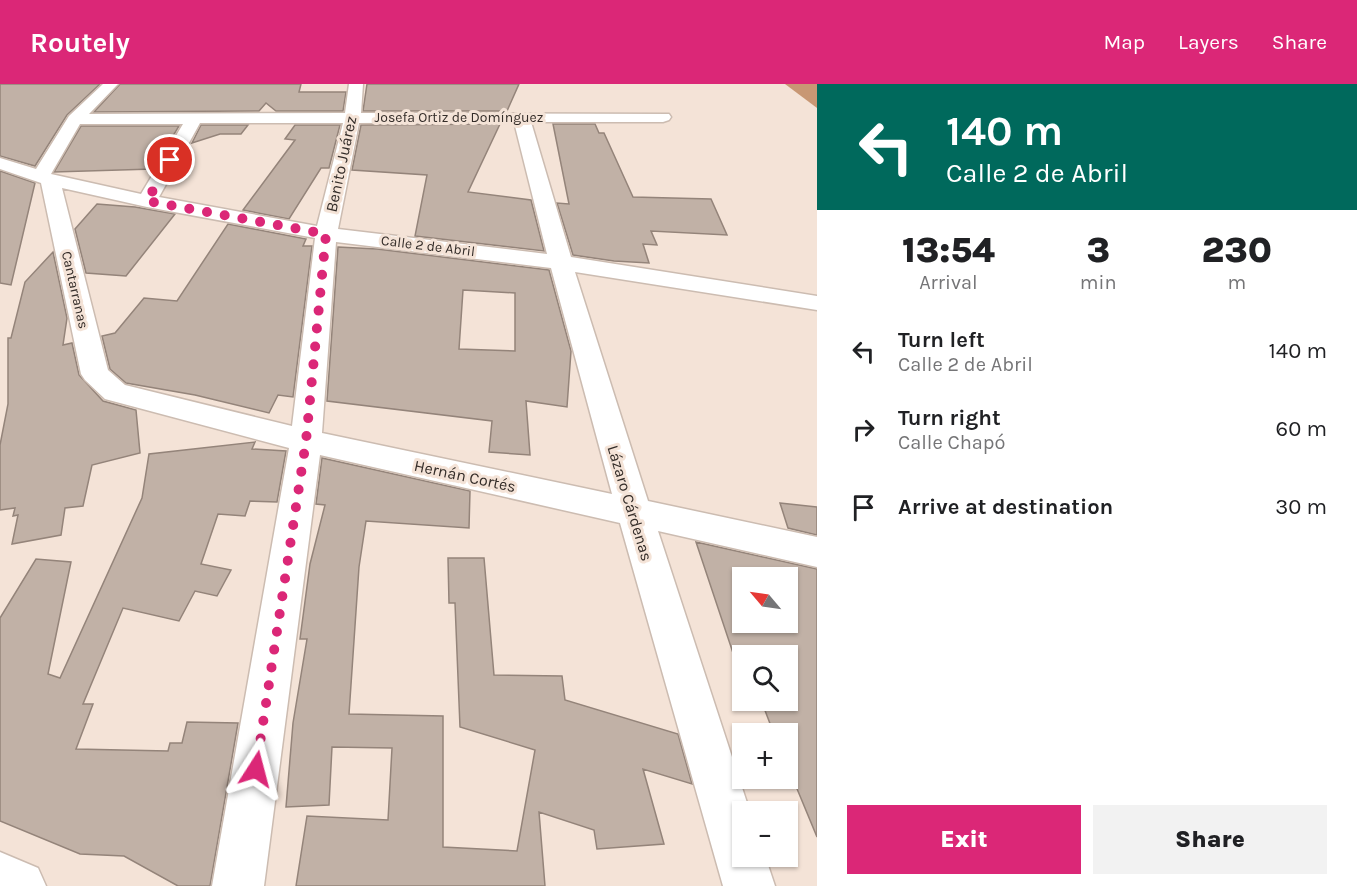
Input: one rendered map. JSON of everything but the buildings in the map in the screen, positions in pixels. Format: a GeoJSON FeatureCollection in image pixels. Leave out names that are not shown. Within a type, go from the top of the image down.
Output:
{"type":"FeatureCollection","features":[{"type":"Feature","properties":{"kind":"street"},"geometry":{"type":"LineString","coordinates":[[45,178],[75,119],[111,84]]}},
{"type":"Feature","properties":{"kind":"street","name":"Benito Juárez"},"geometry":{"type":"LineString","coordinates":[[238,886],[306,441],[326,234],[352,118],[356,84]]}},
{"type":"Feature","properties":{"kind":"street","name":"Lázaro Cárdenas"},"geometry":{"type":"LineString","coordinates":[[520,117],[588,362],[749,886]]}},
{"type":"Feature","properties":{"kind":"street","name":"Josefa Ortiz de Domínguez"},"geometry":{"type":"LineString","coordinates":[[75,119],[663,117]]}},
{"type":"Feature","properties":{"kind":"street"},"geometry":{"type":"LineString","coordinates":[[147,201],[194,119]]}},
{"type":"Feature","properties":{"kind":"street","name":"Calle 2 de Abril"},"geometry":{"type":"LineString","coordinates":[[0,163],[45,178],[147,201],[326,234],[562,263],[817,303]]}},
{"type":"Feature","properties":{"kind":"street","name":"Cantarranas"},"geometry":{"type":"LineString","coordinates":[[45,178],[95,374],[115,392]]}},
{"type":"Feature","properties":{"kind":"street","name":"Hernán Cortés"},"geometry":{"type":"LineString","coordinates":[[115,392],[306,441],[817,552]]}},
{"type":"Feature","properties":{"kind":"street"},"geometry":{"type":"LineString","coordinates":[[0,877],[20,886]]}},
{"type":"Feature","properties":{"kind":"shaded area"},"geometry":{"type":"Polygon","coordinates":[[[785,84],[817,84],[817,108],[785,84]]]}},
{"type":"Feature","properties":{"kind":"route"},"geometry":{"type":"LineString","coordinates":[[170,160],[147,201],[326,234],[306,441],[256,769]]}}]}
